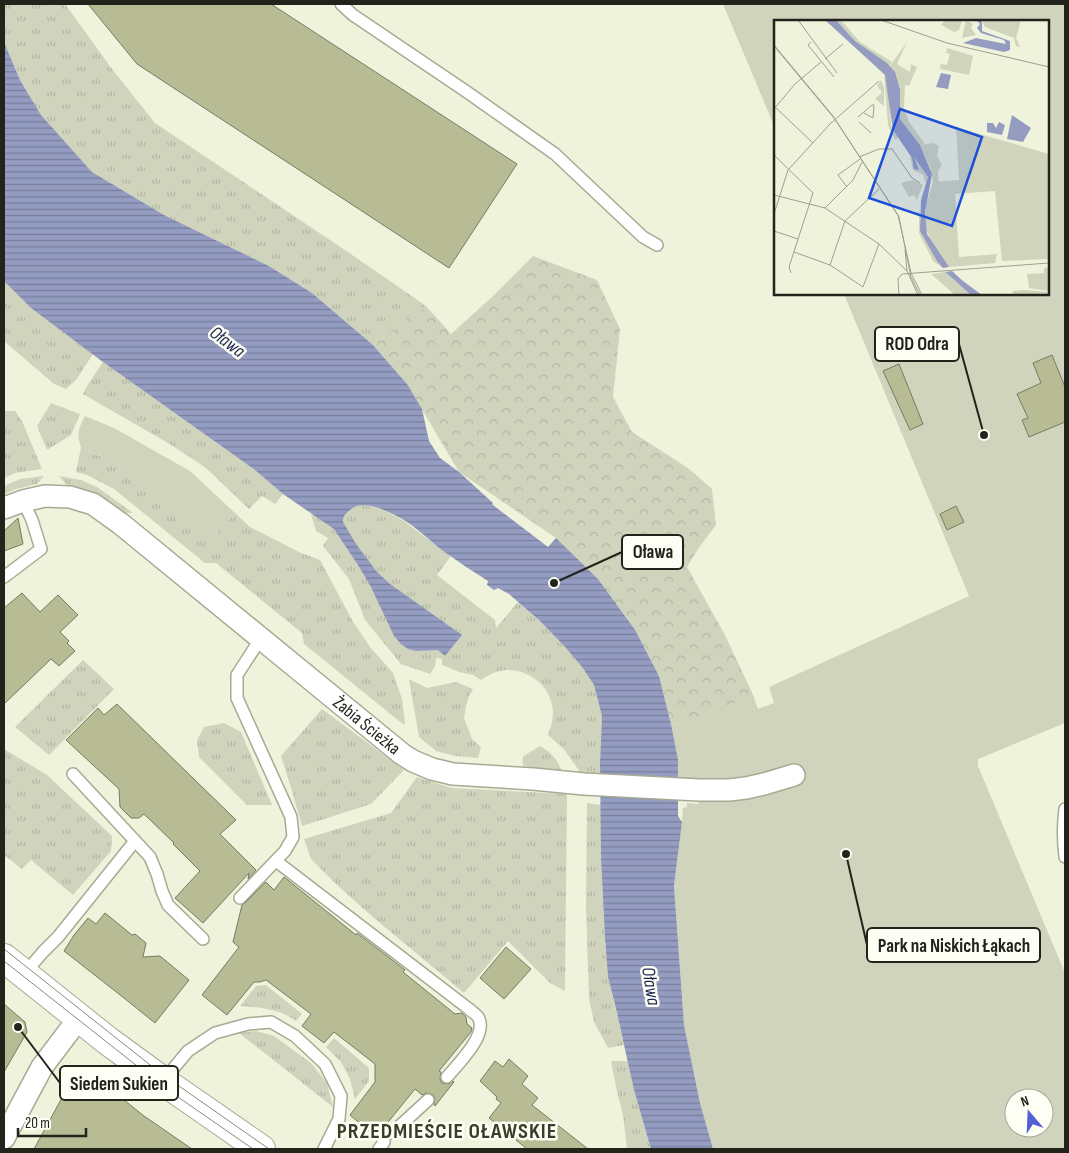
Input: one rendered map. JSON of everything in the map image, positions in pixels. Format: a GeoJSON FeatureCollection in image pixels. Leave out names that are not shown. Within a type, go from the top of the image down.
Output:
{"type":"FeatureCollection","features":[{"type":"Feature","properties":{"kind":"main road"},"geometry":{"type":"LineString","coordinates":[[14,966],[163,1082],[261,1149]]}},
{"type":"Feature","properties":{"kind":"street","name":"Żabia Ścieżka"},"geometry":{"type":"LineString","coordinates":[[13,505],[45,496],[70,497],[93,504],[121,524],[402,754],[432,769],[453,774],[699,790],[746,788],[794,775]]}},
{"type":"Feature","properties":{"kind":"street"},"geometry":{"type":"LineString","coordinates":[[4,1138],[42,1067],[79,1018]]}},
{"type":"Feature","properties":{"kind":"lane"},"geometry":{"type":"LineString","coordinates":[[341,4],[353,16],[467,92],[555,154],[643,237],[657,245]]}},
{"type":"Feature","properties":{"kind":"lane"},"geometry":{"type":"LineString","coordinates":[[4,577],[41,548],[32,520],[13,505]]}},
{"type":"Feature","properties":{"kind":"lane"},"geometry":{"type":"LineString","coordinates":[[240,898],[286,851],[293,837],[291,817],[237,698],[237,676],[261,638]]}},
{"type":"Feature","properties":{"kind":"lane"},"geometry":{"type":"LineString","coordinates":[[73,774],[150,857],[168,905],[203,939]]}},
{"type":"Feature","properties":{"kind":"lane"},"geometry":{"type":"LineString","coordinates":[[1065,809],[1063,843],[1065,857]]}},
{"type":"Feature","properties":{"kind":"lane"},"geometry":{"type":"LineString","coordinates":[[14,966],[43,952],[58,937],[135,841]]}},
{"type":"Feature","properties":{"kind":"lane"},"geometry":{"type":"LineString","coordinates":[[276,861],[478,1017],[481,1028],[477,1040],[447,1077]]}},
{"type":"Feature","properties":{"kind":"lane"},"geometry":{"type":"LineString","coordinates":[[163,1082],[188,1051],[215,1034],[248,1024],[271,1022],[295,1036],[325,1064],[341,1096],[339,1120],[324,1149]]}},
{"type":"Feature","properties":{"kind":"lane"},"geometry":{"type":"LineString","coordinates":[[385,1141],[428,1100]]}},
{"type":"Feature","properties":{"kind":"green space"},"geometry":{"type":"Polygon","coordinates":[[[4,4],[65,4],[112,69],[155,123],[426,306],[373,345],[312,293],[269,266],[164,215],[92,172],[41,115],[20,80],[4,42],[4,4]]]}},
{"type":"Feature","properties":{"kind":"green space"},"geometry":{"type":"Polygon","coordinates":[[[723,4],[1065,4],[1065,723],[978,759],[978,766],[1065,973],[1065,1149],[713,1149],[700,1103],[684,1025],[674,886],[683,808],[687,807],[687,803],[698,804],[700,780],[678,779],[671,724],[690,722],[753,695],[758,709],[774,703],[769,687],[969,596],[844,295],[1049,295],[1049,20],[774,20],[774,126],[723,4]]]}},
{"type":"Feature","properties":{"kind":"green space"},"geometry":{"type":"Polygon","coordinates":[[[533,256],[597,280],[620,329],[613,397],[632,432],[688,468],[712,489],[716,525],[687,567],[725,635],[753,695],[770,752],[680,723],[671,724],[659,676],[598,579],[556,538],[459,472],[407,384],[373,345],[426,306],[451,334],[533,256]]]}},
{"type":"Feature","properties":{"kind":"green space"},"geometry":{"type":"Polygon","coordinates":[[[4,281],[31,308],[93,354],[76,380],[66,389],[54,384],[4,341],[4,281]]]}},
{"type":"Feature","properties":{"kind":"green space"},"geometry":{"type":"Polygon","coordinates":[[[103,362],[255,470],[283,494],[275,504],[262,496],[249,509],[206,468],[173,446],[83,394],[103,362]]]}},
{"type":"Feature","properties":{"kind":"green space"},"geometry":{"type":"Polygon","coordinates":[[[51,403],[80,414],[71,435],[47,450],[37,426],[51,403]]]}},
{"type":"Feature","properties":{"kind":"green space"},"geometry":{"type":"Polygon","coordinates":[[[4,411],[15,411],[22,421],[42,469],[15,473],[4,478],[4,411]]]}},
{"type":"Feature","properties":{"kind":"green space"},"geometry":{"type":"Polygon","coordinates":[[[85,416],[114,428],[190,471],[235,513],[215,535],[177,517],[166,497],[157,489],[127,469],[81,447],[79,431],[85,416]]]}},
{"type":"Feature","properties":{"kind":"green space"},"geometry":{"type":"Polygon","coordinates":[[[81,447],[127,469],[166,497],[177,517],[215,535],[235,513],[250,527],[299,552],[320,560],[352,620],[370,647],[393,673],[402,699],[404,725],[304,644],[302,633],[216,563],[205,563],[114,489],[87,475],[76,472],[81,447]]]}},
{"type":"Feature","properties":{"kind":"green space"},"geometry":{"type":"Polygon","coordinates":[[[44,476],[37,484],[4,494],[4,486],[20,479],[44,476]]]}},
{"type":"Feature","properties":{"kind":"green space"},"geometry":{"type":"Polygon","coordinates":[[[59,476],[81,480],[97,487],[133,513],[121,513],[100,496],[67,485],[59,476]]]}},
{"type":"Feature","properties":{"kind":"green space"},"geometry":{"type":"Polygon","coordinates":[[[363,505],[388,512],[399,518],[451,556],[437,575],[495,620],[496,628],[518,602],[540,621],[566,648],[594,685],[602,716],[600,775],[585,775],[584,772],[580,772],[563,748],[548,735],[553,718],[552,703],[544,687],[531,676],[515,670],[506,670],[499,671],[481,680],[473,675],[442,665],[442,659],[436,658],[435,666],[430,674],[401,664],[365,620],[349,579],[323,546],[328,538],[316,531],[311,514],[334,515],[352,507],[363,505]]]}},
{"type":"Feature","properties":{"kind":"green space"},"geometry":{"type":"Polygon","coordinates":[[[83,660],[114,689],[49,755],[15,727],[83,660]]]}},
{"type":"Feature","properties":{"kind":"green space"},"geometry":{"type":"Polygon","coordinates":[[[409,679],[427,688],[456,682],[473,689],[469,696],[464,718],[472,739],[481,747],[478,758],[456,756],[436,751],[419,737],[409,679]]]}},
{"type":"Feature","properties":{"kind":"green space"},"geometry":{"type":"Polygon","coordinates":[[[322,709],[404,770],[371,804],[302,826],[281,756],[322,709]]]}},
{"type":"Feature","properties":{"kind":"green space"},"geometry":{"type":"Polygon","coordinates":[[[224,723],[241,732],[272,805],[247,805],[199,757],[197,740],[204,727],[224,723]]]}},
{"type":"Feature","properties":{"kind":"green space"},"geometry":{"type":"Polygon","coordinates":[[[540,746],[554,757],[562,773],[529,770],[530,767],[523,766],[523,757],[540,746]]]}},
{"type":"Feature","properties":{"kind":"green space"},"geometry":{"type":"Polygon","coordinates":[[[4,749],[47,775],[112,836],[111,851],[73,895],[31,860],[22,869],[4,855],[4,749]]]}},
{"type":"Feature","properties":{"kind":"green space"},"geometry":{"type":"Polygon","coordinates":[[[417,777],[452,788],[567,794],[565,991],[550,983],[508,941],[464,993],[374,918],[311,859],[304,839],[391,813],[417,777]]]}},
{"type":"Feature","properties":{"kind":"green space"},"geometry":{"type":"Polygon","coordinates":[[[587,803],[601,805],[601,860],[608,977],[624,1045],[608,1048],[594,1022],[589,999],[586,905],[587,803]]]}},
{"type":"Feature","properties":{"kind":"green space"},"geometry":{"type":"Polygon","coordinates":[[[266,985],[302,1014],[296,1021],[276,1011],[240,1006],[256,986],[266,985]]]}},
{"type":"Feature","properties":{"kind":"green space"},"geometry":{"type":"Polygon","coordinates":[[[256,1031],[274,1036],[311,1063],[327,1083],[333,1107],[239,1033],[256,1031]]]}},
{"type":"Feature","properties":{"kind":"green space"},"geometry":{"type":"Polygon","coordinates":[[[334,1038],[369,1068],[369,1081],[355,1099],[350,1079],[341,1062],[326,1047],[334,1038]]]}},
{"type":"Feature","properties":{"kind":"green space"},"geometry":{"type":"Polygon","coordinates":[[[611,1061],[628,1061],[634,1090],[651,1149],[627,1149],[623,1115],[611,1061]]]}},
{"type":"Feature","properties":{"kind":"water"},"geometry":{"type":"Polygon","coordinates":[[[4,42],[20,80],[41,115],[92,172],[164,215],[269,266],[312,293],[373,345],[407,384],[422,409],[429,441],[440,458],[459,472],[498,509],[548,547],[556,538],[598,579],[635,630],[659,676],[678,760],[678,816],[682,822],[674,886],[684,1025],[700,1103],[713,1149],[651,1149],[634,1090],[608,977],[601,859],[600,763],[602,716],[594,685],[566,648],[540,621],[509,594],[498,588],[494,590],[487,585],[488,581],[436,546],[407,522],[378,508],[363,505],[356,506],[346,514],[343,522],[356,544],[377,572],[390,584],[462,635],[445,656],[438,650],[416,651],[408,649],[394,636],[371,587],[334,529],[283,494],[255,470],[103,362],[31,308],[4,281],[4,42]]]}},
{"type":"Feature","properties":{"kind":"building"},"geometry":{"type":"Polygon","coordinates":[[[88,4],[271,4],[517,164],[449,268],[137,64],[88,4]]]}},
{"type":"Feature","properties":{"kind":"building"},"geometry":{"type":"Polygon","coordinates":[[[1052,355],[1065,387],[1065,422],[1029,437],[1022,420],[1028,418],[1017,394],[1041,383],[1033,363],[1052,355]]]}},
{"type":"Feature","properties":{"kind":"building"},"geometry":{"type":"Polygon","coordinates":[[[899,364],[923,424],[910,430],[883,371],[899,364]]]}},
{"type":"Feature","properties":{"kind":"building"},"geometry":{"type":"Polygon","coordinates":[[[956,506],[964,522],[947,530],[940,514],[956,506]]]}},
{"type":"Feature","properties":{"kind":"building"},"geometry":{"type":"Polygon","coordinates":[[[18,518],[23,544],[4,551],[4,531],[18,518]]]}},
{"type":"Feature","properties":{"kind":"building"},"geometry":{"type":"Polygon","coordinates":[[[22,593],[40,612],[58,595],[78,615],[60,632],[75,651],[59,666],[51,659],[4,704],[4,608],[22,593]]]}},
{"type":"Feature","properties":{"kind":"building"},"geometry":{"type":"Polygon","coordinates":[[[117,704],[236,820],[220,834],[256,870],[248,879],[249,873],[203,923],[175,898],[200,871],[144,814],[139,818],[131,818],[120,807],[119,789],[66,740],[98,708],[104,715],[117,704]]]}},
{"type":"Feature","properties":{"kind":"building"},"geometry":{"type":"Polygon","coordinates":[[[284,877],[356,935],[357,933],[405,970],[403,972],[455,1014],[462,1013],[466,1017],[467,1024],[472,1028],[471,1032],[439,1071],[441,1072],[440,1079],[442,1083],[449,1084],[454,1082],[435,1106],[433,1095],[427,1093],[422,1095],[415,1089],[376,1137],[350,1115],[375,1082],[375,1064],[334,1032],[324,1043],[302,1026],[311,1014],[266,980],[254,982],[227,1015],[202,995],[239,947],[233,942],[242,905],[266,882],[274,890],[284,877]]]}},
{"type":"Feature","properties":{"kind":"building"},"geometry":{"type":"Polygon","coordinates":[[[105,913],[132,935],[135,934],[146,943],[143,957],[160,956],[189,980],[155,1023],[64,951],[88,918],[96,924],[105,913]]]}},
{"type":"Feature","properties":{"kind":"building"},"geometry":{"type":"Polygon","coordinates":[[[506,947],[531,969],[504,999],[480,978],[506,947]]]}},
{"type":"Feature","properties":{"kind":"building"},"geometry":{"type":"Polygon","coordinates":[[[4,1004],[25,1022],[27,1032],[4,1072],[4,1004]]]}},
{"type":"Feature","properties":{"kind":"building"},"geometry":{"type":"Polygon","coordinates":[[[509,1059],[528,1076],[522,1084],[538,1098],[532,1105],[588,1149],[527,1149],[489,1118],[501,1103],[480,1081],[495,1061],[503,1067],[509,1059]]]}},
{"type":"Feature","properties":{"kind":"building"},"geometry":{"type":"Polygon","coordinates":[[[88,1071],[144,1116],[192,1149],[34,1149],[75,1074],[88,1071]]]}},
{"type":"Feature","properties":{"kind":"tram line"},"geometry":{"type":"LineString","coordinates":[[4,949],[159,1072],[269,1149]]}},
{"type":"Feature","properties":{"kind":"tram line"},"geometry":{"type":"LineString","coordinates":[[4,961],[165,1088],[253,1149]]}},
{"type":"Feature","properties":{"kind":"place","name":"ROD Odra"},"geometry":{"type":"Point","coordinates":[984,435]}},
{"type":"Feature","properties":{"kind":"place","name":"Oława"},"geometry":{"type":"Point","coordinates":[554,583]}},
{"type":"Feature","properties":{"kind":"place","name":"Park na Niskich Łąkach"},"geometry":{"type":"Point","coordinates":[846,854]}},
{"type":"Feature","properties":{"kind":"place","name":"Siedem Sukien"},"geometry":{"type":"Point","coordinates":[18,1027]}},
{"type":"Feature","properties":{"kind":"district","name":"PRZEDMIEŚCIE OŁAWSKIE"},"geometry":{"type":"Point","coordinates":[447,1130]}}]}
